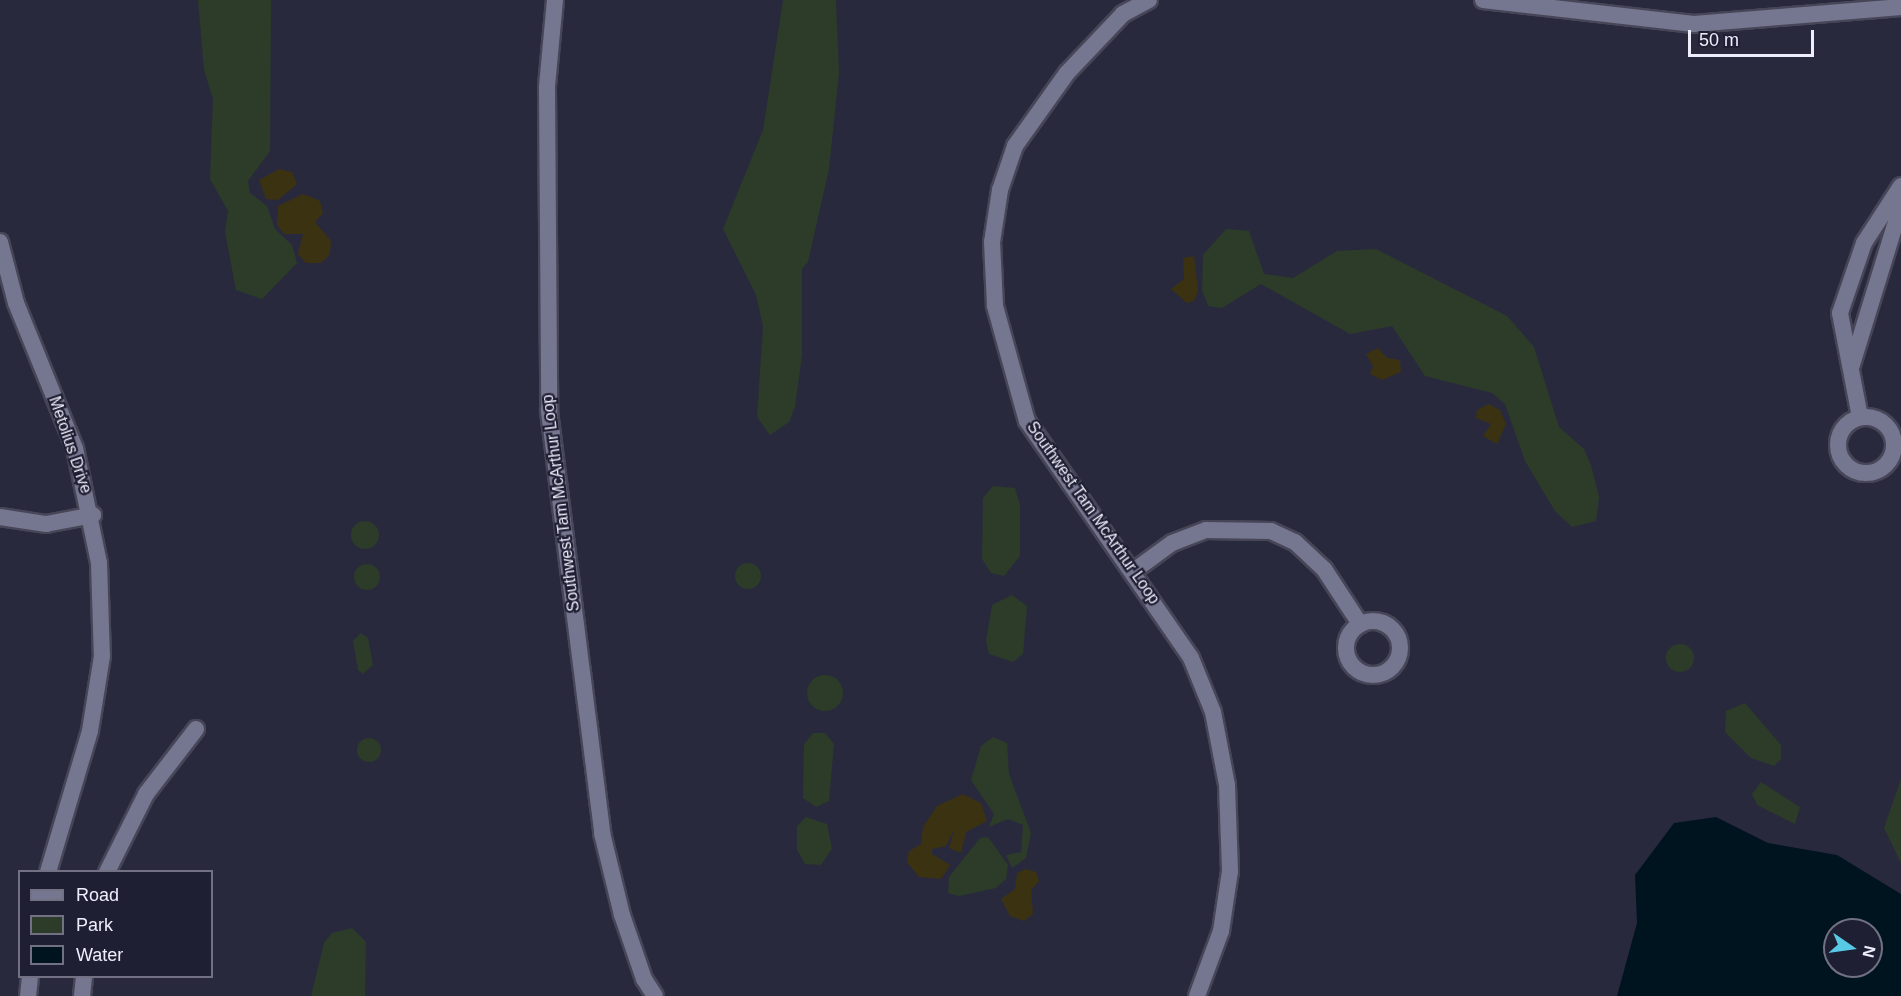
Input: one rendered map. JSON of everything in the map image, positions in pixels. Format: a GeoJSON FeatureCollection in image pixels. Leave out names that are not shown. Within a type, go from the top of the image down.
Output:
{"type":"FeatureCollection","features":[{"type":"Feature","properties":{"kind":"street","name":"Southwest Tam McArthur Loop"},"geometry":{"type":"LineString","coordinates":[[555,0],[547,87],[549,411],[602,833],[622,915],[644,979],[655,996]]}},
{"type":"Feature","properties":{"kind":"street","name":"Southwest Tam McArthur Loop"},"geometry":{"type":"LineString","coordinates":[[1149,0],[1123,14],[1067,73],[1015,146],[1000,190],[992,242],[995,306],[1028,421],[1135,570],[1191,658],[1213,712],[1227,784],[1230,871],[1221,931],[1197,996]]}},
{"type":"Feature","properties":{"kind":"street"},"geometry":{"type":"LineString","coordinates":[[1483,0],[1694,24],[1901,7]]}},
{"type":"Feature","properties":{"kind":"street"},"geometry":{"type":"LineString","coordinates":[[1860,417],[1840,313],[1864,243],[1901,186]]}},
{"type":"Feature","properties":{"kind":"street"},"geometry":{"type":"LineString","coordinates":[[1850,371],[1901,205]]}},
{"type":"Feature","properties":{"kind":"street","name":"Metolius Drive"},"geometry":{"type":"LineString","coordinates":[[0,242],[16,303],[75,448],[93,515],[102,656],[75,797],[49,870]]}},
{"type":"Feature","properties":{"kind":"street"},"geometry":{"type":"LineString","coordinates":[[0,517],[46,524],[93,515]]}},
{"type":"Feature","properties":{"kind":"street"},"geometry":{"type":"LineString","coordinates":[[1135,570],[1172,543],[1206,530],[1271,531],[1295,542],[1324,569],[1360,624]]}},
{"type":"Feature","properties":{"kind":"street"},"geometry":{"type":"LineString","coordinates":[[108,870],[146,794],[196,729]]}},
{"type":"Feature","properties":{"kind":"street"},"geometry":{"type":"LineString","coordinates":[[28,996],[30,978]]}},
{"type":"Feature","properties":{"kind":"street"},"geometry":{"type":"LineString","coordinates":[[82,996],[84,978]]}},
{"type":"Feature","properties":{"kind":"green space"},"geometry":{"type":"Polygon","coordinates":[[[198,0],[271,0],[270,151],[248,181],[250,193],[267,206],[275,229],[292,245],[297,263],[262,299],[236,290],[225,232],[228,211],[210,179],[213,99],[204,70],[198,0]]]}},
{"type":"Feature","properties":{"kind":"green space"},"geometry":{"type":"Polygon","coordinates":[[[783,0],[836,0],[839,73],[829,169],[808,262],[802,269],[802,355],[795,407],[789,422],[770,435],[757,417],[763,326],[756,295],[723,229],[763,130],[783,0]]]}},
{"type":"Feature","properties":{"kind":"green space"},"geometry":{"type":"Polygon","coordinates":[[[1226,229],[1249,231],[1264,274],[1293,278],[1337,251],[1376,249],[1507,316],[1534,347],[1559,427],[1584,449],[1591,465],[1599,497],[1596,521],[1572,527],[1555,511],[1525,461],[1505,404],[1492,393],[1425,376],[1392,326],[1350,334],[1261,284],[1222,308],[1208,306],[1202,290],[1203,255],[1226,229]]]}},
{"type":"Feature","properties":{"kind":"green space"},"geometry":{"type":"Polygon","coordinates":[[[993,486],[1015,488],[1020,505],[1020,556],[1004,576],[991,573],[982,559],[983,498],[993,486]]]}},
{"type":"Feature","properties":{"kind":"green space"},"geometry":{"type":"Polygon","coordinates":[[[365,521],[375,525],[379,535],[375,545],[365,549],[355,545],[351,535],[355,525],[365,521]]]}},
{"type":"Feature","properties":{"kind":"green space"},"geometry":{"type":"Polygon","coordinates":[[[748,563],[757,567],[761,576],[757,585],[748,589],[739,585],[735,576],[739,567],[748,563]]]}},
{"type":"Feature","properties":{"kind":"green space"},"geometry":{"type":"Polygon","coordinates":[[[367,564],[376,568],[380,577],[376,586],[367,590],[358,586],[354,577],[358,568],[367,564]]]}},
{"type":"Feature","properties":{"kind":"green space"},"geometry":{"type":"Polygon","coordinates":[[[1012,595],[1027,606],[1023,654],[1013,662],[989,654],[986,641],[992,605],[1012,595]]]}},
{"type":"Feature","properties":{"kind":"green space"},"geometry":{"type":"Polygon","coordinates":[[[361,633],[368,638],[373,665],[363,674],[358,670],[353,641],[361,633]]]}},
{"type":"Feature","properties":{"kind":"green space"},"geometry":{"type":"Polygon","coordinates":[[[1680,644],[1690,648],[1694,658],[1690,668],[1680,672],[1670,668],[1666,658],[1670,648],[1680,644]]]}},
{"type":"Feature","properties":{"kind":"green space"},"geometry":{"type":"Polygon","coordinates":[[[825,675],[838,680],[843,693],[838,706],[825,711],[812,706],[807,693],[812,680],[825,675]]]}},
{"type":"Feature","properties":{"kind":"green space"},"geometry":{"type":"Polygon","coordinates":[[[1745,703],[1781,745],[1781,759],[1774,766],[1751,758],[1725,732],[1726,711],[1745,703]]]}},
{"type":"Feature","properties":{"kind":"green space"},"geometry":{"type":"Polygon","coordinates":[[[813,733],[825,733],[834,744],[829,801],[816,807],[803,798],[804,744],[813,733]]]}},
{"type":"Feature","properties":{"kind":"green space"},"geometry":{"type":"Polygon","coordinates":[[[993,737],[1007,743],[1009,774],[1031,833],[1026,858],[1012,868],[1006,855],[1021,852],[1023,825],[1008,819],[989,827],[994,814],[971,780],[981,746],[993,737]]]}},
{"type":"Feature","properties":{"kind":"green space"},"geometry":{"type":"Polygon","coordinates":[[[369,738],[378,741],[381,750],[378,759],[369,762],[360,759],[357,750],[360,741],[369,738]]]}},
{"type":"Feature","properties":{"kind":"green space"},"geometry":{"type":"Polygon","coordinates":[[[1901,779],[1901,863],[1884,828],[1901,779]]]}},
{"type":"Feature","properties":{"kind":"green space"},"geometry":{"type":"Polygon","coordinates":[[[1761,782],[1800,807],[1795,824],[1757,805],[1752,794],[1761,782]]]}},
{"type":"Feature","properties":{"kind":"green space"},"geometry":{"type":"Polygon","coordinates":[[[806,817],[827,824],[832,849],[821,865],[805,864],[797,850],[797,826],[806,817]]]}},
{"type":"Feature","properties":{"kind":"green space"},"geometry":{"type":"Polygon","coordinates":[[[988,837],[1008,865],[1006,879],[996,888],[959,896],[948,893],[949,877],[980,838],[988,837]]]}},
{"type":"Feature","properties":{"kind":"green space"},"geometry":{"type":"Polygon","coordinates":[[[352,928],[366,942],[365,996],[311,996],[324,943],[332,933],[352,928]]]}},
{"type":"Feature","properties":{"kind":"sand"},"geometry":{"type":"Polygon","coordinates":[[[279,169],[292,172],[297,184],[278,200],[266,199],[259,180],[279,169]]]}},
{"type":"Feature","properties":{"kind":"sand"},"geometry":{"type":"Polygon","coordinates":[[[303,194],[320,201],[323,213],[315,222],[331,241],[330,254],[321,263],[306,263],[298,254],[303,234],[284,234],[277,225],[278,206],[303,194]]]}},
{"type":"Feature","properties":{"kind":"sand"},"geometry":{"type":"Polygon","coordinates":[[[1194,256],[1198,291],[1194,301],[1187,303],[1171,289],[1184,279],[1183,258],[1194,256]]]}},
{"type":"Feature","properties":{"kind":"sand"},"geometry":{"type":"Polygon","coordinates":[[[1378,348],[1387,358],[1400,360],[1401,372],[1382,380],[1370,374],[1373,366],[1366,354],[1378,348]]]}},
{"type":"Feature","properties":{"kind":"sand"},"geometry":{"type":"Polygon","coordinates":[[[1489,404],[1500,410],[1506,424],[1497,444],[1483,436],[1491,424],[1476,418],[1477,410],[1489,404]]]}},
{"type":"Feature","properties":{"kind":"sand"},"geometry":{"type":"Polygon","coordinates":[[[963,794],[981,803],[987,821],[966,832],[961,853],[949,848],[955,828],[946,846],[932,849],[932,854],[950,865],[941,879],[919,877],[907,862],[909,851],[921,844],[923,827],[937,806],[963,794]]]}},
{"type":"Feature","properties":{"kind":"sand"},"geometry":{"type":"Polygon","coordinates":[[[1026,869],[1036,872],[1039,881],[1031,890],[1033,914],[1024,921],[1010,916],[1001,899],[1015,889],[1017,873],[1026,869]]]}},
{"type":"Feature","properties":{"kind":"water"},"geometry":{"type":"Polygon","coordinates":[[[1716,817],[1768,843],[1837,855],[1901,894],[1901,996],[1617,996],[1637,923],[1635,875],[1674,823],[1716,817]]]}}]}
